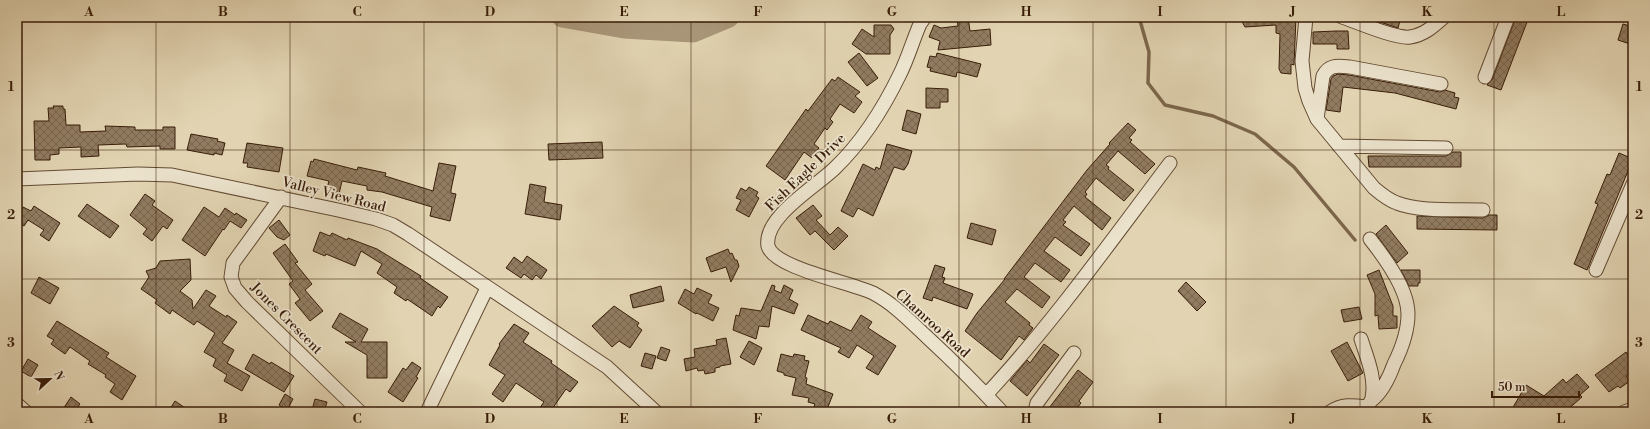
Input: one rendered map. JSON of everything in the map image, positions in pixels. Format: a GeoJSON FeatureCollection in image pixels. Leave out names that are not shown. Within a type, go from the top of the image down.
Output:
{"type":"FeatureCollection","features":[{"type":"Feature","properties":{"kind":"street","name":"Fish Eagle Drive"},"geometry":{"type":"LineString","coordinates":[[768,246],[772,226],[785,210],[834,169],[860,141],[900,75],[920,24],[925,17]]}},
{"type":"Feature","properties":{"kind":"street"},"geometry":{"type":"LineString","coordinates":[[1306,17],[1302,61],[1305,88],[1317,119],[1374,188],[1386,198],[1398,204],[1410,207],[1483,210]]}},
{"type":"Feature","properties":{"kind":"street"},"geometry":{"type":"LineString","coordinates":[[1342,17],[1393,34],[1408,37],[1420,34],[1430,29],[1444,17]]}},
{"type":"Feature","properties":{"kind":"street"},"geometry":{"type":"LineString","coordinates":[[1485,77],[1508,17]]}},
{"type":"Feature","properties":{"kind":"street"},"geometry":{"type":"LineString","coordinates":[[1317,119],[1323,76],[1326,70],[1330,67],[1350,67],[1441,84]]}},
{"type":"Feature","properties":{"kind":"street"},"geometry":{"type":"LineString","coordinates":[[1339,146],[1446,148]]}},
{"type":"Feature","properties":{"kind":"street"},"geometry":{"type":"LineString","coordinates":[[986,395],[1016,362],[1092,266],[1170,163]]}},
{"type":"Feature","properties":{"kind":"street","name":"Valley View Road"},"geometry":{"type":"LineString","coordinates":[[17,179],[138,174],[172,175],[280,197],[376,219],[408,234],[607,367],[656,412]]}},
{"type":"Feature","properties":{"kind":"street"},"geometry":{"type":"LineString","coordinates":[[1596,270],[1633,184]]}},
{"type":"Feature","properties":{"kind":"street","name":"Jones Crescent"},"geometry":{"type":"LineString","coordinates":[[280,197],[233,263],[231,277],[235,288],[247,302],[360,412]]}},
{"type":"Feature","properties":{"kind":"street"},"geometry":{"type":"LineString","coordinates":[[1330,412],[1343,405],[1367,406],[1378,395],[1388,379],[1399,353],[1408,316],[1405,299],[1396,279],[1384,257],[1370,239]]}},
{"type":"Feature","properties":{"kind":"street","name":"Chamroo Road"},"geometry":{"type":"LineString","coordinates":[[768,246],[773,255],[779,260],[797,268],[866,290],[889,302],[951,360],[1002,412]]}},
{"type":"Feature","properties":{"kind":"street"},"geometry":{"type":"LineString","coordinates":[[427,412],[487,288]]}},
{"type":"Feature","properties":{"kind":"street"},"geometry":{"type":"LineString","coordinates":[[1361,339],[1371,370],[1372,384],[1367,406]]}},
{"type":"Feature","properties":{"kind":"street"},"geometry":{"type":"LineString","coordinates":[[1035,412],[1036,403],[1074,353]]}},
{"type":"Feature","properties":{"kind":"street"},"geometry":{"type":"LineString","coordinates":[[17,404],[26,412]]}},
{"type":"Feature","properties":{"kind":"street"},"geometry":{"type":"LineString","coordinates":[[1624,412],[1633,409]]}},
{"type":"Feature","properties":{"kind":"building"},"geometry":{"type":"Polygon","coordinates":[[[957,17],[968,17],[970,31],[990,29],[991,45],[938,50],[940,41],[929,37],[934,25],[941,28],[958,26],[957,17]]]}},
{"type":"Feature","properties":{"kind":"building"},"geometry":{"type":"Polygon","coordinates":[[[1296,17],[1294,65],[1291,64],[1291,74],[1281,73],[1279,69],[1280,34],[1276,33],[1276,25],[1245,27],[1240,18],[1296,17]]]}},
{"type":"Feature","properties":{"kind":"building"},"geometry":{"type":"Polygon","coordinates":[[[1365,17],[1401,17],[1398,28],[1365,17]]]}},
{"type":"Feature","properties":{"kind":"building"},"geometry":{"type":"Polygon","coordinates":[[[1516,17],[1529,17],[1501,90],[1487,85],[1492,80],[1516,17]]]}},
{"type":"Feature","properties":{"kind":"building"},"geometry":{"type":"Polygon","coordinates":[[[1623,24],[1633,27],[1633,45],[1618,40],[1623,24]]]}},
{"type":"Feature","properties":{"kind":"building"},"geometry":{"type":"Polygon","coordinates":[[[874,25],[891,25],[894,29],[890,35],[890,54],[866,54],[852,44],[862,29],[874,37],[874,25]]]}},
{"type":"Feature","properties":{"kind":"building"},"geometry":{"type":"Polygon","coordinates":[[[1348,31],[1349,49],[1337,49],[1337,44],[1313,44],[1313,32],[1348,31]]]}},
{"type":"Feature","properties":{"kind":"building"},"geometry":{"type":"Polygon","coordinates":[[[859,53],[878,78],[867,86],[848,62],[859,53]]]}},
{"type":"Feature","properties":{"kind":"building"},"geometry":{"type":"Polygon","coordinates":[[[937,53],[981,64],[977,77],[957,72],[956,77],[930,71],[931,68],[927,67],[930,56],[936,57],[937,53]]]}},
{"type":"Feature","properties":{"kind":"building"},"geometry":{"type":"Polygon","coordinates":[[[1338,74],[1440,92],[1445,90],[1455,93],[1454,97],[1459,98],[1456,109],[1395,93],[1343,87],[1340,112],[1326,110],[1331,79],[1333,76],[1338,74]]]}},
{"type":"Feature","properties":{"kind":"building"},"geometry":{"type":"Polygon","coordinates":[[[838,77],[860,92],[855,96],[862,102],[854,113],[840,104],[830,119],[833,122],[827,130],[825,128],[814,144],[819,148],[812,158],[804,152],[785,180],[766,166],[806,109],[808,111],[832,79],[835,81],[838,77]]]}},
{"type":"Feature","properties":{"kind":"building"},"geometry":{"type":"Polygon","coordinates":[[[926,88],[948,89],[948,102],[940,102],[940,108],[926,108],[926,88]]]}},
{"type":"Feature","properties":{"kind":"building"},"geometry":{"type":"Polygon","coordinates":[[[53,106],[63,106],[63,109],[65,109],[66,125],[80,125],[80,132],[106,131],[105,126],[135,127],[135,130],[163,130],[163,127],[175,127],[175,149],[160,149],[160,146],[127,147],[126,144],[98,145],[99,156],[81,157],[81,147],[59,148],[59,154],[50,155],[50,160],[35,160],[34,121],[49,121],[48,108],[54,108],[53,106]]]}},
{"type":"Feature","properties":{"kind":"building"},"geometry":{"type":"Polygon","coordinates":[[[907,110],[921,114],[916,134],[902,130],[907,110]]]}},
{"type":"Feature","properties":{"kind":"building"},"geometry":{"type":"Polygon","coordinates":[[[1128,123],[1136,130],[1129,138],[1132,140],[1130,142],[1155,164],[1145,174],[1118,151],[1106,165],[1109,167],[1108,169],[1134,190],[1124,201],[1096,178],[1085,192],[1087,194],[1085,197],[1111,218],[1102,230],[1074,206],[1063,220],[1066,222],[1063,225],[1090,244],[1081,256],[1055,237],[1044,251],[1070,270],[1061,282],[1035,263],[1024,277],[1050,297],[1042,308],[1017,289],[1005,302],[1030,323],[1029,325],[1033,328],[1024,340],[1019,336],[1001,360],[965,331],[977,313],[1005,279],[1087,170],[1128,123]]]}},
{"type":"Feature","properties":{"kind":"building"},"geometry":{"type":"Polygon","coordinates":[[[191,134],[218,139],[217,141],[225,143],[222,155],[187,150],[191,134]]]}},
{"type":"Feature","properties":{"kind":"building"},"geometry":{"type":"Polygon","coordinates":[[[602,142],[603,158],[549,160],[548,144],[602,142]]]}},
{"type":"Feature","properties":{"kind":"building"},"geometry":{"type":"Polygon","coordinates":[[[247,143],[283,148],[279,172],[247,167],[248,163],[243,163],[247,143]]]}},
{"type":"Feature","properties":{"kind":"building"},"geometry":{"type":"Polygon","coordinates":[[[887,144],[912,151],[908,164],[904,170],[894,167],[873,216],[858,208],[853,217],[841,211],[863,164],[875,170],[876,167],[880,169],[887,144]]]}},
{"type":"Feature","properties":{"kind":"building"},"geometry":{"type":"Polygon","coordinates":[[[1453,152],[1461,152],[1461,167],[1369,167],[1368,156],[1446,156],[1453,152]]]}},
{"type":"Feature","properties":{"kind":"building"},"geometry":{"type":"Polygon","coordinates":[[[1619,153],[1633,159],[1587,270],[1574,264],[1598,204],[1595,203],[1607,174],[1610,175],[1619,153]]]}},
{"type":"Feature","properties":{"kind":"building"},"geometry":{"type":"Polygon","coordinates":[[[314,159],[357,170],[358,167],[386,173],[385,176],[433,191],[439,163],[456,166],[451,193],[456,194],[450,221],[430,216],[432,207],[382,192],[367,190],[367,186],[342,181],[339,194],[326,191],[329,181],[307,176],[311,161],[313,162],[314,159]]]}},
{"type":"Feature","properties":{"kind":"building"},"geometry":{"type":"Polygon","coordinates":[[[530,184],[546,187],[544,202],[562,205],[560,220],[525,214],[530,184]]]}},
{"type":"Feature","properties":{"kind":"building"},"geometry":{"type":"Polygon","coordinates":[[[749,187],[758,192],[756,196],[759,198],[749,217],[736,210],[741,200],[736,198],[741,188],[746,191],[749,187]]]}},
{"type":"Feature","properties":{"kind":"building"},"geometry":{"type":"Polygon","coordinates":[[[145,194],[155,201],[152,205],[173,220],[167,229],[163,226],[152,241],[143,234],[147,229],[130,215],[145,194]]]}},
{"type":"Feature","properties":{"kind":"building"},"geometry":{"type":"Polygon","coordinates":[[[87,204],[119,226],[110,238],[78,216],[87,204]]]}},
{"type":"Feature","properties":{"kind":"building"},"geometry":{"type":"Polygon","coordinates":[[[813,205],[822,216],[816,220],[830,235],[838,227],[848,236],[834,250],[815,231],[810,235],[796,218],[813,205]]]}},
{"type":"Feature","properties":{"kind":"building"},"geometry":{"type":"Polygon","coordinates":[[[34,206],[60,223],[49,241],[40,235],[44,230],[28,220],[24,226],[17,222],[17,217],[23,207],[31,211],[34,206]]]}},
{"type":"Feature","properties":{"kind":"building"},"geometry":{"type":"Polygon","coordinates":[[[204,207],[219,217],[225,208],[235,215],[236,213],[247,220],[241,228],[230,221],[205,256],[182,240],[204,207]]]}},
{"type":"Feature","properties":{"kind":"building"},"geometry":{"type":"Polygon","coordinates":[[[1489,215],[1497,215],[1497,230],[1417,229],[1417,216],[1483,218],[1489,215]]]}},
{"type":"Feature","properties":{"kind":"building"},"geometry":{"type":"Polygon","coordinates":[[[279,220],[290,235],[284,240],[277,237],[269,228],[279,220]]]}},
{"type":"Feature","properties":{"kind":"building"},"geometry":{"type":"Polygon","coordinates":[[[971,223],[996,230],[992,245],[967,238],[971,223]]]}},
{"type":"Feature","properties":{"kind":"building"},"geometry":{"type":"Polygon","coordinates":[[[1386,225],[1408,253],[1397,263],[1376,234],[1386,225]]]}},
{"type":"Feature","properties":{"kind":"building"},"geometry":{"type":"Polygon","coordinates":[[[320,232],[330,236],[332,233],[347,240],[348,238],[377,249],[421,276],[420,278],[448,297],[440,308],[438,306],[432,316],[407,299],[406,301],[394,293],[397,287],[377,273],[382,264],[361,251],[355,266],[326,254],[325,256],[313,251],[320,232]]]}},
{"type":"Feature","properties":{"kind":"building"},"geometry":{"type":"Polygon","coordinates":[[[285,244],[298,262],[295,263],[312,284],[305,290],[323,311],[310,321],[295,303],[300,299],[289,284],[293,281],[273,253],[285,244]]]}},
{"type":"Feature","properties":{"kind":"building"},"geometry":{"type":"Polygon","coordinates":[[[728,249],[730,254],[732,253],[735,260],[737,260],[739,266],[731,282],[726,267],[711,272],[706,258],[728,249]]]}},
{"type":"Feature","properties":{"kind":"building"},"geometry":{"type":"Polygon","coordinates":[[[527,256],[547,270],[541,279],[536,275],[532,280],[524,274],[521,278],[506,268],[514,257],[522,263],[527,256]]]}},
{"type":"Feature","properties":{"kind":"building"},"geometry":{"type":"Polygon","coordinates":[[[190,259],[191,280],[180,291],[192,300],[193,309],[206,290],[216,296],[209,306],[237,322],[222,343],[234,350],[227,363],[250,376],[242,391],[224,381],[227,375],[213,366],[216,359],[204,352],[215,333],[197,321],[194,325],[172,310],[170,314],[155,303],[157,300],[141,289],[149,277],[146,271],[156,268],[160,261],[190,259]]]}},
{"type":"Feature","properties":{"kind":"building"},"geometry":{"type":"Polygon","coordinates":[[[935,265],[945,268],[942,277],[945,278],[943,283],[973,294],[967,309],[933,297],[932,301],[923,298],[935,265]]]}},
{"type":"Feature","properties":{"kind":"building"},"geometry":{"type":"Polygon","coordinates":[[[1379,270],[1393,306],[1393,316],[1397,316],[1397,328],[1379,329],[1378,315],[1375,316],[1375,294],[1367,275],[1379,270]]]}},
{"type":"Feature","properties":{"kind":"building"},"geometry":{"type":"Polygon","coordinates":[[[1401,270],[1420,270],[1420,283],[1418,283],[1418,286],[1409,286],[1401,270]]]}},
{"type":"Feature","properties":{"kind":"building"},"geometry":{"type":"Polygon","coordinates":[[[39,277],[59,288],[50,304],[31,293],[39,277]]]}},
{"type":"Feature","properties":{"kind":"building"},"geometry":{"type":"Polygon","coordinates":[[[1186,282],[1206,302],[1197,311],[1178,291],[1186,282]]]}},
{"type":"Feature","properties":{"kind":"building"},"geometry":{"type":"Polygon","coordinates":[[[772,285],[775,286],[774,290],[781,293],[784,285],[793,290],[789,299],[798,304],[794,314],[772,306],[769,327],[759,326],[756,339],[733,330],[736,315],[739,316],[741,308],[761,311],[772,285]]]}},
{"type":"Feature","properties":{"kind":"building"},"geometry":{"type":"Polygon","coordinates":[[[661,286],[664,301],[633,308],[630,295],[661,286]]]}},
{"type":"Feature","properties":{"kind":"building"},"geometry":{"type":"Polygon","coordinates":[[[697,288],[712,295],[708,303],[719,308],[713,321],[697,313],[696,314],[678,303],[685,289],[694,294],[697,288]]]}},
{"type":"Feature","properties":{"kind":"building"},"geometry":{"type":"Polygon","coordinates":[[[614,306],[639,323],[637,326],[642,330],[630,348],[619,341],[612,347],[592,326],[614,306]]]}},
{"type":"Feature","properties":{"kind":"building"},"geometry":{"type":"Polygon","coordinates":[[[1359,307],[1362,319],[1344,322],[1341,310],[1359,307]]]}},
{"type":"Feature","properties":{"kind":"building"},"geometry":{"type":"Polygon","coordinates":[[[340,313],[368,329],[361,342],[387,342],[387,378],[367,378],[367,355],[345,342],[356,342],[332,327],[340,313]]]}},
{"type":"Feature","properties":{"kind":"building"},"geometry":{"type":"Polygon","coordinates":[[[808,315],[828,324],[830,321],[851,331],[861,315],[872,322],[868,328],[896,346],[878,375],[866,368],[874,356],[857,345],[849,358],[838,352],[841,348],[801,330],[808,315]]]}},
{"type":"Feature","properties":{"kind":"building"},"geometry":{"type":"Polygon","coordinates":[[[57,321],[109,353],[106,357],[136,376],[122,400],[110,392],[115,384],[105,377],[106,375],[88,364],[90,361],[70,347],[65,354],[51,344],[54,340],[47,336],[57,321]]]}},
{"type":"Feature","properties":{"kind":"building"},"geometry":{"type":"Polygon","coordinates":[[[514,324],[529,333],[523,342],[552,361],[551,363],[578,382],[570,392],[566,389],[550,412],[537,412],[544,402],[516,383],[503,402],[492,394],[505,375],[489,365],[500,345],[499,344],[514,324]]]}},
{"type":"Feature","properties":{"kind":"building"},"geometry":{"type":"Polygon","coordinates":[[[726,338],[731,364],[720,366],[715,368],[715,372],[705,374],[704,370],[698,371],[697,368],[686,371],[684,359],[695,357],[694,349],[717,345],[716,340],[726,338]]]}},
{"type":"Feature","properties":{"kind":"building"},"geometry":{"type":"Polygon","coordinates":[[[749,341],[762,348],[754,365],[740,357],[749,341]]]}},
{"type":"Feature","properties":{"kind":"building"},"geometry":{"type":"Polygon","coordinates":[[[1347,342],[1363,373],[1348,381],[1331,351],[1347,342]]]}},
{"type":"Feature","properties":{"kind":"building"},"geometry":{"type":"Polygon","coordinates":[[[1044,344],[1059,355],[1027,396],[1010,381],[1027,360],[1030,363],[1044,344]]]}},
{"type":"Feature","properties":{"kind":"building"},"geometry":{"type":"Polygon","coordinates":[[[661,347],[670,350],[666,361],[657,358],[661,347]]]}},
{"type":"Feature","properties":{"kind":"building"},"geometry":{"type":"Polygon","coordinates":[[[1626,352],[1633,362],[1633,371],[1626,376],[1630,381],[1620,388],[1618,386],[1609,392],[1595,375],[1626,352]]]}},
{"type":"Feature","properties":{"kind":"building"},"geometry":{"type":"Polygon","coordinates":[[[645,353],[656,356],[652,369],[641,366],[645,353]]]}},
{"type":"Feature","properties":{"kind":"building"},"geometry":{"type":"Polygon","coordinates":[[[253,354],[270,364],[271,362],[294,376],[284,392],[245,369],[253,354]]]}},
{"type":"Feature","properties":{"kind":"building"},"geometry":{"type":"Polygon","coordinates":[[[781,354],[793,357],[794,354],[805,356],[804,360],[809,361],[805,377],[807,378],[806,384],[833,394],[826,412],[813,410],[815,404],[808,402],[809,398],[792,395],[796,378],[784,375],[784,373],[777,371],[781,354]]]}},
{"type":"Feature","properties":{"kind":"building"},"geometry":{"type":"Polygon","coordinates":[[[28,359],[38,365],[31,377],[21,371],[28,359]]]}},
{"type":"Feature","properties":{"kind":"building"},"geometry":{"type":"Polygon","coordinates":[[[412,362],[421,368],[416,377],[418,378],[403,402],[388,392],[403,368],[406,370],[412,362]]]}},
{"type":"Feature","properties":{"kind":"building"},"geometry":{"type":"Polygon","coordinates":[[[1078,370],[1093,382],[1079,401],[1081,403],[1074,412],[1046,412],[1078,370]]]}},
{"type":"Feature","properties":{"kind":"building"},"geometry":{"type":"Polygon","coordinates":[[[1577,374],[1589,387],[1580,395],[1582,397],[1565,412],[1518,412],[1512,409],[1526,385],[1544,396],[1563,379],[1566,383],[1577,374]]]}},
{"type":"Feature","properties":{"kind":"building"},"geometry":{"type":"Polygon","coordinates":[[[285,394],[293,399],[287,410],[279,405],[285,394]]]}},
{"type":"Feature","properties":{"kind":"building"},"geometry":{"type":"Polygon","coordinates":[[[71,397],[80,404],[74,412],[61,412],[71,397]]]}},
{"type":"Feature","properties":{"kind":"building"},"geometry":{"type":"Polygon","coordinates":[[[315,399],[327,402],[324,412],[312,410],[315,399]]]}},
{"type":"Feature","properties":{"kind":"building"},"geometry":{"type":"Polygon","coordinates":[[[175,401],[191,412],[168,412],[175,401]]]}},
{"type":"Feature","properties":{"kind":"waterway"},"geometry":{"type":"LineString","coordinates":[[562,17],[624,28],[693,32],[729,17]]}},
{"type":"Feature","properties":{"kind":"waterway"},"geometry":{"type":"LineString","coordinates":[[1139,17],[1149,52],[1148,83],[1165,105],[1213,116],[1255,134],[1294,167],[1355,240]]}}]}
